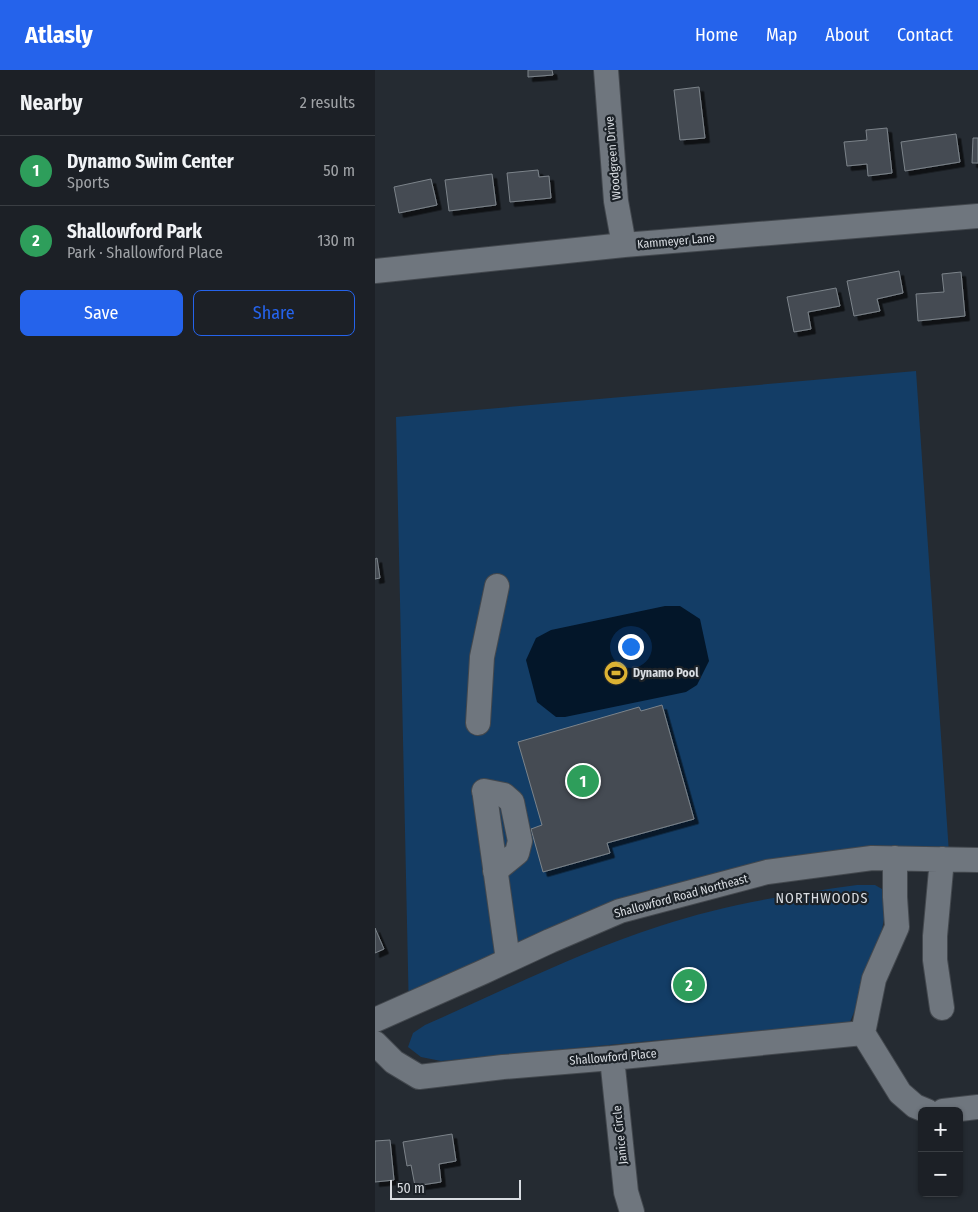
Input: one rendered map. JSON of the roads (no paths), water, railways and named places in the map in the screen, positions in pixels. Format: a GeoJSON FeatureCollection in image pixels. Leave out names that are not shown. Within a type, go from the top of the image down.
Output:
{"type":"FeatureCollection","features":[{"type":"Feature","properties":{"kind":"street","name":"Woodgreen Drive"},"geometry":{"type":"LineString","coordinates":[[606,70],[616,201],[624,245]]}},
{"type":"Feature","properties":{"kind":"street","name":"Kammeyer Lane"},"geometry":{"type":"LineString","coordinates":[[375,271],[624,245],[978,216]]}},
{"type":"Feature","properties":{"kind":"street"},"geometry":{"type":"LineString","coordinates":[[479,723],[482,657],[497,586]]}},
{"type":"Feature","properties":{"kind":"street"},"geometry":{"type":"LineString","coordinates":[[485,794],[505,795],[512,802],[520,841],[517,853],[495,871],[508,960]]}},
{"type":"Feature","properties":{"kind":"street","name":"Shallowford Road Northeast"},"geometry":{"type":"LineString","coordinates":[[375,1020],[620,911],[656,901],[767,872],[872,858],[978,860]]}},
{"type":"Feature","properties":{"kind":"street"},"geometry":{"type":"LineString","coordinates":[[895,858],[897,927],[873,979],[863,1032],[900,1093],[918,1107]]}},
{"type":"Feature","properties":{"kind":"street"},"geometry":{"type":"LineString","coordinates":[[942,859],[935,936],[935,960],[942,1008]]}},
{"type":"Feature","properties":{"kind":"street","name":"Shallowford Place"},"geometry":{"type":"LineString","coordinates":[[375,1043],[393,1062],[419,1077],[863,1032]]}},
{"type":"Feature","properties":{"kind":"street","name":"Janice Circle"},"geometry":{"type":"LineString","coordinates":[[612,1058],[625,1192],[633,1212]]}},
{"type":"Feature","properties":{"kind":"street"},"geometry":{"type":"LineString","coordinates":[[963,1109],[978,1107]]}},
{"type":"Feature","properties":{"kind":"place","name":"Dynamo Pool"},"geometry":{"type":"Point","coordinates":[616,673]}},
{"type":"Feature","properties":{"kind":"place","name":"Dynamo Swim Center"},"geometry":{"type":"Point","coordinates":[583,781]}},
{"type":"Feature","properties":{"kind":"place","name":"Shallowford Park"},"geometry":{"type":"Point","coordinates":[689,985]}},
{"type":"Feature","properties":{"kind":"district","name":"NORTHWOODS"},"geometry":{"type":"Point","coordinates":[822,898]}}]}
